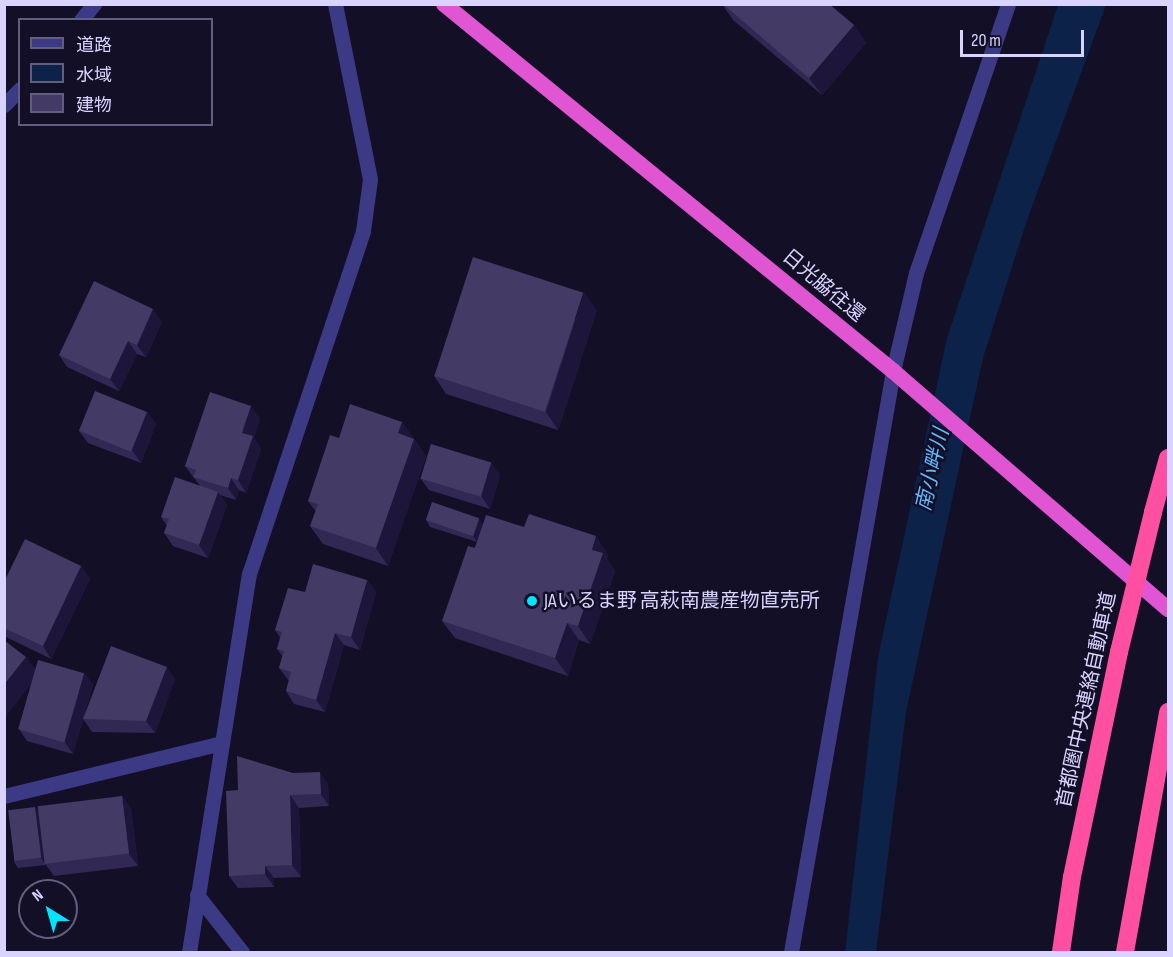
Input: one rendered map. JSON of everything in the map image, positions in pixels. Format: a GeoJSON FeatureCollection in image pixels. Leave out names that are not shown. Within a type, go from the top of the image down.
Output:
{"type":"FeatureCollection","features":[{"type":"Feature","properties":{"kind":"highway","name":"日光脇往還"},"geometry":{"type":"LineString","coordinates":[[444,4],[893,371],[1168,609]]}},
{"type":"Feature","properties":{"kind":"highway","name":"首都圏中央連絡自動車道"},"geometry":{"type":"LineString","coordinates":[[1061,952],[1072,877],[1119,652],[1168,458]]}},
{"type":"Feature","properties":{"kind":"highway"},"geometry":{"type":"LineString","coordinates":[[1125,952],[1168,712]]}},
{"type":"Feature","properties":{"kind":"street"},"geometry":{"type":"LineString","coordinates":[[82,18],[93,4]]}},
{"type":"Feature","properties":{"kind":"street"},"geometry":{"type":"LineString","coordinates":[[189,952],[249,574],[363,231],[370,179],[335,4]]}},
{"type":"Feature","properties":{"kind":"street"},"geometry":{"type":"LineString","coordinates":[[791,952],[893,371],[915,273],[1008,4]]}},
{"type":"Feature","properties":{"kind":"street"},"geometry":{"type":"LineString","coordinates":[[4,105],[18,91]]}},
{"type":"Feature","properties":{"kind":"street"},"geometry":{"type":"LineString","coordinates":[[4,796],[221,743]]}},
{"type":"Feature","properties":{"kind":"street"},"geometry":{"type":"LineString","coordinates":[[197,895],[242,952]]}},
{"type":"Feature","properties":{"kind":"water","name":"南小畔川"},"geometry":{"type":"Polygon","coordinates":[[[1058,5],[1106,5],[1026,223],[983,358],[906,712],[876,952],[845,952],[878,657],[947,338],[1058,5]]]}},
{"type":"Feature","properties":{"kind":"building"},"geometry":{"type":"Polygon","coordinates":[[[723,4],[829,4],[854,25],[809,78],[723,4]]]}},
{"type":"Feature","properties":{"kind":"building"},"geometry":{"type":"Polygon","coordinates":[[[473,257],[583,293],[545,412],[434,376],[473,257]]]}},
{"type":"Feature","properties":{"kind":"building"},"geometry":{"type":"Polygon","coordinates":[[[94,281],[153,309],[137,345],[128,341],[110,379],[59,355],[94,281]]]}},
{"type":"Feature","properties":{"kind":"building"},"geometry":{"type":"Polygon","coordinates":[[[95,391],[147,412],[131,452],[79,431],[95,391]]]}},
{"type":"Feature","properties":{"kind":"building"},"geometry":{"type":"Polygon","coordinates":[[[210,392],[251,406],[242,433],[253,436],[238,480],[231,478],[228,488],[193,477],[196,470],[185,466],[210,392]]]}},
{"type":"Feature","properties":{"kind":"building"},"geometry":{"type":"Polygon","coordinates":[[[350,404],[402,422],[398,433],[414,439],[376,548],[310,526],[318,504],[308,501],[330,435],[339,438],[350,404]]]}},
{"type":"Feature","properties":{"kind":"building"},"geometry":{"type":"Polygon","coordinates":[[[431,444],[491,462],[481,497],[420,478],[431,444]]]}},
{"type":"Feature","properties":{"kind":"building"},"geometry":{"type":"Polygon","coordinates":[[[175,477],[218,492],[199,545],[164,533],[169,519],[161,517],[175,477]]]}},
{"type":"Feature","properties":{"kind":"building"},"geometry":{"type":"Polygon","coordinates":[[[432,502],[479,518],[473,536],[426,520],[432,502]]]}},
{"type":"Feature","properties":{"kind":"building"},"geometry":{"type":"Polygon","coordinates":[[[529,514],[596,536],[592,550],[603,553],[578,626],[567,623],[555,658],[442,621],[468,546],[475,548],[486,515],[524,527],[529,514]]]}},
{"type":"Feature","properties":{"kind":"building"},"geometry":{"type":"Polygon","coordinates":[[[25,539],[81,566],[43,646],[4,628],[4,582],[25,539]]]}},
{"type":"Feature","properties":{"kind":"building"},"geometry":{"type":"Polygon","coordinates":[[[313,564],[367,580],[351,637],[335,633],[316,700],[286,691],[291,672],[279,668],[284,651],[277,649],[282,632],[275,630],[288,588],[305,592],[313,564]]]}},
{"type":"Feature","properties":{"kind":"building"},"geometry":{"type":"Polygon","coordinates":[[[4,640],[26,657],[4,685],[4,640]]]}},
{"type":"Feature","properties":{"kind":"building"},"geometry":{"type":"Polygon","coordinates":[[[111,646],[167,667],[146,721],[83,719],[111,646]]]}},
{"type":"Feature","properties":{"kind":"building"},"geometry":{"type":"Polygon","coordinates":[[[38,660],[84,673],[64,742],[18,729],[38,660]]]}},
{"type":"Feature","properties":{"kind":"building"},"geometry":{"type":"Polygon","coordinates":[[[237,756],[293,773],[320,772],[321,794],[290,795],[292,865],[265,866],[265,874],[229,876],[226,791],[238,790],[237,756]]]}},
{"type":"Feature","properties":{"kind":"building"},"geometry":{"type":"Polygon","coordinates":[[[122,796],[129,854],[45,864],[38,806],[122,796]]]}},
{"type":"Feature","properties":{"kind":"building"},"geometry":{"type":"Polygon","coordinates":[[[35,807],[41,858],[14,861],[8,810],[35,807]]]}},
{"type":"Feature","properties":{"kind":"place","name":"JAいるま野 高萩南農産物直売所"},"geometry":{"type":"Point","coordinates":[532,601]}}]}
